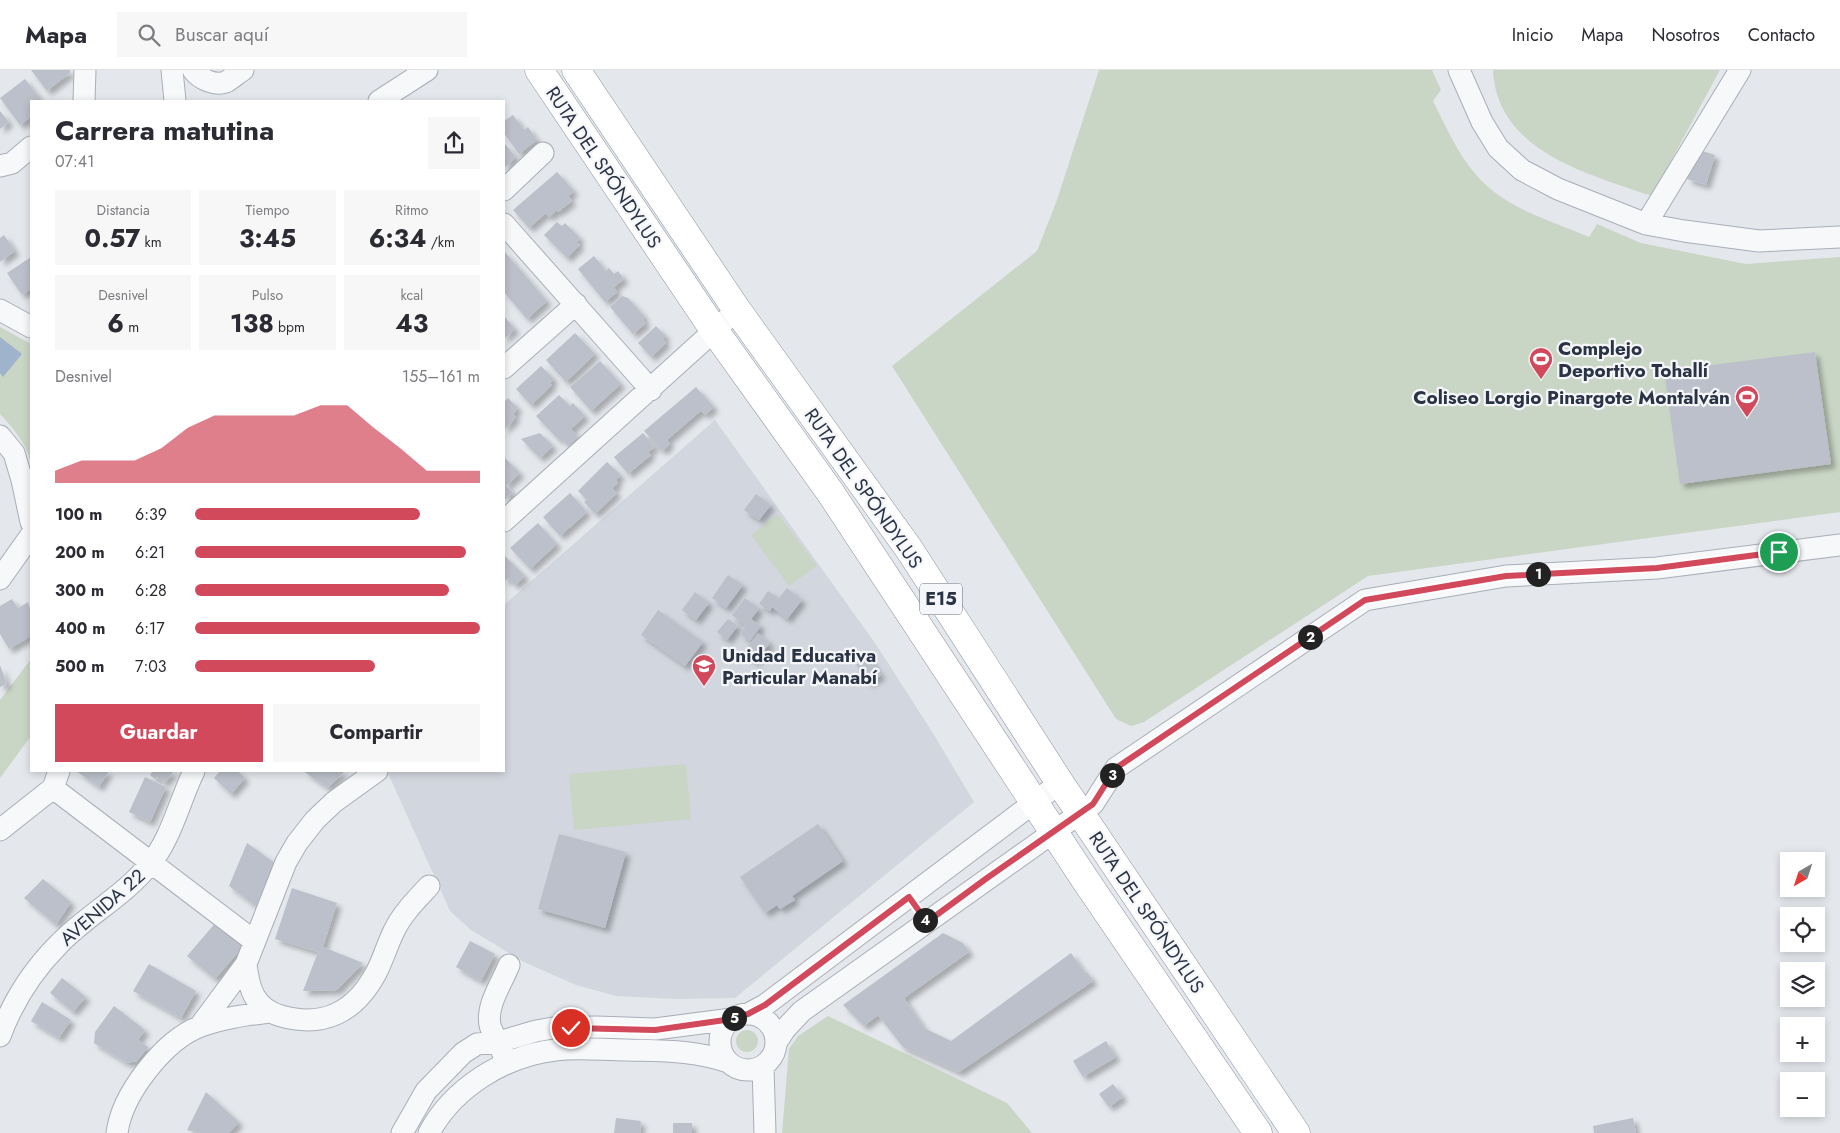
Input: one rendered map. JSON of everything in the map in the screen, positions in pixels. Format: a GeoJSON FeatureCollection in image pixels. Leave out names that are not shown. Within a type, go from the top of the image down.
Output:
{"type":"FeatureCollection","features":[{"type":"Feature","properties":{"kind":"highway","name":"RUTA DEL SPÓNDYLUS"},"geometry":{"type":"LineString","coordinates":[[539,70],[714,330],[830,492],[1054,831],[1258,1133]]}},
{"type":"Feature","properties":{"kind":"highway","name":"RUTA DEL SPÓNDYLUS"},"geometry":{"type":"LineString","coordinates":[[576,70],[737,310],[909,549],[1060,783],[1296,1133]]}},
{"type":"Feature","properties":{"kind":"street"},"geometry":{"type":"LineString","coordinates":[[82,100],[86,70]]}},
{"type":"Feature","properties":{"kind":"street"},"geometry":{"type":"LineString","coordinates":[[172,70],[175,100]]}},
{"type":"Feature","properties":{"kind":"street"},"geometry":{"type":"LineString","coordinates":[[193,70],[203,79],[213,83],[225,82],[243,70]]}},
{"type":"Feature","properties":{"kind":"street"},"geometry":{"type":"LineString","coordinates":[[381,100],[427,70]]}},
{"type":"Feature","properties":{"kind":"street"},"geometry":{"type":"LineString","coordinates":[[1459,70],[1482,122],[1498,148],[1522,170],[1558,189],[1646,224],[1759,241],[1840,237]]}},
{"type":"Feature","properties":{"kind":"street"},"geometry":{"type":"LineString","coordinates":[[1646,224],[1740,70]]}},
{"type":"Feature","properties":{"kind":"street"},"geometry":{"type":"LineString","coordinates":[[0,166],[12,162],[30,148]]}},
{"type":"Feature","properties":{"kind":"street"},"geometry":{"type":"LineString","coordinates":[[505,189],[543,153]]}},
{"type":"Feature","properties":{"kind":"street"},"geometry":{"type":"LineString","coordinates":[[505,225],[651,390]]}},
{"type":"Feature","properties":{"kind":"street"},"geometry":{"type":"LineString","coordinates":[[505,367],[576,304]]}},
{"type":"Feature","properties":{"kind":"street"},"geometry":{"type":"LineString","coordinates":[[0,310],[30,326]]}},
{"type":"Feature","properties":{"kind":"street"},"geometry":{"type":"LineString","coordinates":[[505,520],[651,390],[737,310]]}},
{"type":"Feature","properties":{"kind":"street"},"geometry":{"type":"LineString","coordinates":[[0,436],[14,452],[30,517]]}},
{"type":"Feature","properties":{"kind":"street"},"geometry":{"type":"LineString","coordinates":[[0,579],[30,536]]}},
{"type":"Feature","properties":{"kind":"street"},"geometry":{"type":"LineString","coordinates":[[776,1043],[785,1029],[802,1011],[1093,804],[1116,768],[1365,600],[1506,576],[1657,568],[1840,545]]}},
{"type":"Feature","properties":{"kind":"street","name":"AVENIDA 22"},"geometry":{"type":"LineString","coordinates":[[0,1036],[9,1012],[22,990],[60,943],[127,889],[152,862],[166,838],[194,772]]}},
{"type":"Feature","properties":{"kind":"street"},"geometry":{"type":"LineString","coordinates":[[200,1026],[246,964],[286,862],[297,843],[315,820],[334,802],[375,772]]}},
{"type":"Feature","properties":{"kind":"street"},"geometry":{"type":"LineString","coordinates":[[0,830],[56,780],[152,862],[254,941]]}},
{"type":"Feature","properties":{"kind":"street"},"geometry":{"type":"LineString","coordinates":[[728,1062],[720,1044],[725,1026],[765,1005],[1060,783]]}},
{"type":"Feature","properties":{"kind":"street"},"geometry":{"type":"LineString","coordinates":[[969,852],[987,878]]}},
{"type":"Feature","properties":{"kind":"street"},"geometry":{"type":"LineString","coordinates":[[117,1133],[118,1124],[128,1098],[157,1057],[200,1026],[235,1017],[269,1012],[299,1020],[315,1020],[335,1016],[353,1005],[366,990],[377,972],[394,930],[405,912],[429,886]]}},
{"type":"Feature","properties":{"kind":"street"},"geometry":{"type":"LineString","coordinates":[[909,897],[927,922]]}},
{"type":"Feature","properties":{"kind":"street"},"geometry":{"type":"LineString","coordinates":[[246,964],[248,984],[256,1000],[269,1012]]}},
{"type":"Feature","properties":{"kind":"street"},"geometry":{"type":"LineString","coordinates":[[506,1063],[499,1042],[490,1026],[490,1009],[509,965]]}},
{"type":"Feature","properties":{"kind":"street"},"geometry":{"type":"LineString","coordinates":[[402,1133],[426,1091],[463,1053],[478,1044],[499,1042],[553,1028],[596,1027],[655,1030],[757,1016],[765,1020],[775,1034],[776,1043],[770,1060],[763,1066],[745,1070],[711,1056],[683,1051],[557,1050],[530,1054],[506,1063],[487,1074],[459,1095],[434,1124],[429,1133]]}},
{"type":"Feature","properties":{"kind":"street"},"geometry":{"type":"LineString","coordinates":[[596,1027],[597,1050]]}},
{"type":"Feature","properties":{"kind":"street"},"geometry":{"type":"LineString","coordinates":[[763,1066],[765,1133]]}},
{"type":"Feature","properties":{"kind":"shaded area","name":"Unidad Educativa Particular Manabí"},"geometry":{"type":"Polygon","coordinates":[[[715,420],[875,643],[931,730],[974,802],[735,998],[675,999],[616,996],[576,985],[524,962],[471,930],[450,911],[387,772],[505,772],[505,604],[715,420]]]}},
{"type":"Feature","properties":{"kind":"green space"},"geometry":{"type":"Polygon","coordinates":[[[1099,70],[1432,70],[1441,90],[1433,101],[1456,146],[1470,167],[1497,194],[1535,215],[1589,237],[1597,224],[1641,243],[1746,264],[1840,257],[1840,512],[1368,576],[1144,722],[1131,726],[1116,719],[892,366],[1037,251],[1057,200],[1099,70]]]}},
{"type":"Feature","properties":{"kind":"green space"},"geometry":{"type":"Polygon","coordinates":[[[1493,70],[1720,70],[1652,196],[1575,168],[1550,156],[1528,140],[1511,121],[1498,98],[1493,70]]]}},
{"type":"Feature","properties":{"kind":"green space"},"geometry":{"type":"Polygon","coordinates":[[[0,327],[30,343],[30,460],[19,437],[0,414],[0,327]]]}},
{"type":"Feature","properties":{"kind":"green space"},"geometry":{"type":"Polygon","coordinates":[[[778,514],[817,566],[789,586],[751,535],[778,514]]]}},
{"type":"Feature","properties":{"kind":"green space"},"geometry":{"type":"Polygon","coordinates":[[[30,660],[30,737],[0,778],[0,700],[30,660]]]}},
{"type":"Feature","properties":{"kind":"green space"},"geometry":{"type":"Polygon","coordinates":[[[686,764],[691,819],[574,830],[569,774],[686,764]]]}},
{"type":"Feature","properties":{"kind":"green space"},"geometry":{"type":"Polygon","coordinates":[[[828,1016],[1007,1103],[1032,1133],[782,1133],[789,1049],[798,1036],[828,1016]]]}},
{"type":"Feature","properties":{"kind":"green space"},"geometry":{"type":"Polygon","coordinates":[[[743,1030],[751,1030],[758,1037],[758,1045],[751,1052],[743,1052],[736,1045],[736,1037],[743,1030]]]}},
{"type":"Feature","properties":{"kind":"water"},"geometry":{"type":"Polygon","coordinates":[[[0,337],[22,354],[3,377],[0,373],[0,337]]]}},
{"type":"Feature","properties":{"kind":"building"},"geometry":{"type":"Polygon","coordinates":[[[31,70],[70,70],[70,73],[47,91],[31,70]]]}},
{"type":"Feature","properties":{"kind":"building"},"geometry":{"type":"Polygon","coordinates":[[[25,79],[41,100],[30,100],[30,118],[20,125],[0,98],[25,79]]]}},
{"type":"Feature","properties":{"kind":"building"},"geometry":{"type":"Polygon","coordinates":[[[0,111],[9,122],[0,129],[0,111]]]}},
{"type":"Feature","properties":{"kind":"building"},"geometry":{"type":"Polygon","coordinates":[[[513,115],[524,130],[528,127],[537,140],[519,154],[505,134],[505,120],[513,115]]]}},
{"type":"Feature","properties":{"kind":"building"},"geometry":{"type":"Polygon","coordinates":[[[505,144],[516,157],[505,167],[505,144]]]}},
{"type":"Feature","properties":{"kind":"building"},"geometry":{"type":"Polygon","coordinates":[[[1696,149],[1715,155],[1706,185],[1687,179],[1696,149]]]}},
{"type":"Feature","properties":{"kind":"building"},"geometry":{"type":"Polygon","coordinates":[[[557,172],[574,191],[568,196],[572,201],[549,217],[546,213],[529,228],[513,210],[557,172]]]}},
{"type":"Feature","properties":{"kind":"building"},"geometry":{"type":"Polygon","coordinates":[[[557,222],[562,226],[565,223],[580,238],[577,242],[580,245],[567,258],[544,235],[557,222]]]}},
{"type":"Feature","properties":{"kind":"building"},"geometry":{"type":"Polygon","coordinates":[[[4,235],[15,251],[0,262],[0,238],[4,235]]]}},
{"type":"Feature","properties":{"kind":"building"},"geometry":{"type":"Polygon","coordinates":[[[505,252],[547,301],[527,319],[505,293],[505,252]]]}},
{"type":"Feature","properties":{"kind":"building"},"geometry":{"type":"Polygon","coordinates":[[[594,256],[606,271],[609,268],[614,274],[618,271],[624,279],[614,287],[617,292],[605,302],[578,269],[594,256]]]}},
{"type":"Feature","properties":{"kind":"building"},"geometry":{"type":"Polygon","coordinates":[[[30,258],[30,290],[22,295],[7,273],[30,258]]]}},
{"type":"Feature","properties":{"kind":"building"},"geometry":{"type":"Polygon","coordinates":[[[622,296],[628,298],[645,317],[642,319],[646,323],[633,334],[610,307],[622,296]]]}},
{"type":"Feature","properties":{"kind":"building"},"geometry":{"type":"Polygon","coordinates":[[[505,317],[515,329],[505,338],[505,317]]]}},
{"type":"Feature","properties":{"kind":"building"},"geometry":{"type":"Polygon","coordinates":[[[656,326],[666,336],[663,339],[666,343],[651,357],[638,343],[656,326]]]}},
{"type":"Feature","properties":{"kind":"building"},"geometry":{"type":"Polygon","coordinates":[[[575,333],[595,354],[566,382],[546,360],[575,333]]]}},
{"type":"Feature","properties":{"kind":"building","name":"Coliseo Lorgio Pinargote Montalván"},"geometry":{"type":"Polygon","coordinates":[[[1815,352],[1831,464],[1680,484],[1664,371],[1815,352]]]}},
{"type":"Feature","properties":{"kind":"building"},"geometry":{"type":"Polygon","coordinates":[[[600,361],[621,384],[591,411],[570,387],[600,361]]]}},
{"type":"Feature","properties":{"kind":"building"},"geometry":{"type":"Polygon","coordinates":[[[541,366],[554,379],[550,383],[552,385],[531,405],[516,389],[541,366]]]}},
{"type":"Feature","properties":{"kind":"building"},"geometry":{"type":"Polygon","coordinates":[[[696,387],[714,407],[705,415],[701,411],[697,414],[667,440],[670,444],[662,451],[644,431],[696,387]]]}},
{"type":"Feature","properties":{"kind":"building"},"geometry":{"type":"Polygon","coordinates":[[[559,395],[570,406],[573,403],[585,416],[571,429],[578,437],[568,446],[561,438],[559,440],[536,416],[559,395]]]}},
{"type":"Feature","properties":{"kind":"building"},"geometry":{"type":"Polygon","coordinates":[[[508,398],[518,408],[513,414],[516,417],[505,429],[505,401],[508,398]]]}},
{"type":"Feature","properties":{"kind":"building"},"geometry":{"type":"Polygon","coordinates":[[[540,433],[553,446],[540,458],[521,439],[540,433]]]}},
{"type":"Feature","properties":{"kind":"building"},"geometry":{"type":"Polygon","coordinates":[[[643,433],[655,447],[648,452],[651,455],[628,474],[614,457],[643,433]]]}},
{"type":"Feature","properties":{"kind":"building"},"geometry":{"type":"Polygon","coordinates":[[[505,458],[520,473],[506,486],[513,492],[505,500],[505,458]]]}},
{"type":"Feature","properties":{"kind":"building"},"geometry":{"type":"Polygon","coordinates":[[[607,462],[621,475],[616,480],[618,483],[612,488],[617,493],[595,514],[584,502],[587,500],[578,491],[607,462]]]}},
{"type":"Feature","properties":{"kind":"building"},"geometry":{"type":"Polygon","coordinates":[[[570,493],[587,512],[560,536],[543,517],[570,493]]]}},
{"type":"Feature","properties":{"kind":"building"},"geometry":{"type":"Polygon","coordinates":[[[756,494],[771,505],[759,520],[744,510],[756,494]]]}},
{"type":"Feature","properties":{"kind":"building"},"geometry":{"type":"Polygon","coordinates":[[[538,523],[557,544],[530,569],[510,548],[538,523]]]}},
{"type":"Feature","properties":{"kind":"building"},"geometry":{"type":"Polygon","coordinates":[[[505,556],[525,576],[515,585],[508,578],[505,581],[505,556]]]}},
{"type":"Feature","properties":{"kind":"building"},"geometry":{"type":"Polygon","coordinates":[[[728,575],[743,585],[726,608],[712,598],[728,575]]]}},
{"type":"Feature","properties":{"kind":"building"},"geometry":{"type":"Polygon","coordinates":[[[787,588],[802,600],[787,619],[772,607],[770,611],[759,604],[768,591],[779,598],[787,588]]]}},
{"type":"Feature","properties":{"kind":"building"},"geometry":{"type":"Polygon","coordinates":[[[695,592],[709,603],[696,620],[682,610],[695,592]]]}},
{"type":"Feature","properties":{"kind":"building"},"geometry":{"type":"Polygon","coordinates":[[[745,598],[759,609],[751,619],[761,626],[750,641],[740,634],[746,626],[732,615],[745,598]]]}},
{"type":"Feature","properties":{"kind":"building"},"geometry":{"type":"Polygon","coordinates":[[[12,599],[18,608],[28,602],[30,609],[30,637],[9,649],[0,634],[0,606],[12,599]]]}},
{"type":"Feature","properties":{"kind":"building"},"geometry":{"type":"Polygon","coordinates":[[[658,610],[703,642],[685,666],[641,635],[658,610]]]}},
{"type":"Feature","properties":{"kind":"building"},"geometry":{"type":"Polygon","coordinates":[[[728,619],[738,626],[727,640],[717,632],[728,619]]]}},
{"type":"Feature","properties":{"kind":"building"},"geometry":{"type":"Polygon","coordinates":[[[758,633],[770,643],[755,662],[743,653],[758,633]]]}},
{"type":"Feature","properties":{"kind":"building"},"geometry":{"type":"Polygon","coordinates":[[[868,657],[881,675],[869,683],[856,665],[868,657]]]}},
{"type":"Feature","properties":{"kind":"building"},"geometry":{"type":"Polygon","coordinates":[[[0,665],[7,684],[0,687],[0,665]]]}},
{"type":"Feature","properties":{"kind":"building"},"geometry":{"type":"Polygon","coordinates":[[[77,772],[108,772],[99,787],[77,772]]]}},
{"type":"Feature","properties":{"kind":"building"},"geometry":{"type":"Polygon","coordinates":[[[152,772],[173,772],[165,783],[157,777],[155,779],[150,775],[152,772]]]}},
{"type":"Feature","properties":{"kind":"building"},"geometry":{"type":"Polygon","coordinates":[[[219,772],[239,772],[245,778],[231,794],[214,778],[219,772]]]}},
{"type":"Feature","properties":{"kind":"building"},"geometry":{"type":"Polygon","coordinates":[[[304,772],[344,772],[328,788],[304,772]]]}},
{"type":"Feature","properties":{"kind":"building"},"geometry":{"type":"Polygon","coordinates":[[[145,777],[166,787],[150,822],[129,812],[145,777]]]}},
{"type":"Feature","properties":{"kind":"building"},"geometry":{"type":"Polygon","coordinates":[[[818,824],[843,861],[792,896],[795,900],[780,909],[777,905],[765,913],[740,877],[818,824]]]}},
{"type":"Feature","properties":{"kind":"building"},"geometry":{"type":"Polygon","coordinates":[[[559,834],[626,852],[605,928],[538,909],[559,834]]]}},
{"type":"Feature","properties":{"kind":"building"},"geometry":{"type":"Polygon","coordinates":[[[247,843],[275,863],[257,907],[229,886],[247,843]]]}},
{"type":"Feature","properties":{"kind":"building"},"geometry":{"type":"Polygon","coordinates":[[[43,879],[71,902],[56,925],[24,898],[43,879]]]}},
{"type":"Feature","properties":{"kind":"building"},"geometry":{"type":"Polygon","coordinates":[[[292,888],[337,903],[323,947],[363,963],[337,990],[303,991],[318,952],[275,939],[292,888]]]}},
{"type":"Feature","properties":{"kind":"building"},"geometry":{"type":"Polygon","coordinates":[[[223,914],[246,937],[240,950],[215,979],[187,956],[223,914]]]}},
{"type":"Feature","properties":{"kind":"building"},"geometry":{"type":"Polygon","coordinates":[[[943,933],[963,943],[969,952],[904,998],[924,1028],[951,1041],[1071,953],[1093,981],[959,1072],[903,1047],[878,1015],[864,1026],[843,1005],[943,933]]]}},
{"type":"Feature","properties":{"kind":"building"},"geometry":{"type":"Polygon","coordinates":[[[470,941],[495,954],[481,981],[456,967],[470,941]]]}},
{"type":"Feature","properties":{"kind":"building"},"geometry":{"type":"Polygon","coordinates":[[[149,964],[196,991],[181,1018],[133,991],[149,964]]]}},
{"type":"Feature","properties":{"kind":"building"},"geometry":{"type":"Polygon","coordinates":[[[62,978],[86,997],[73,1012],[50,993],[62,978]]]}},
{"type":"Feature","properties":{"kind":"building"},"geometry":{"type":"Polygon","coordinates":[[[42,1002],[71,1020],[59,1038],[31,1021],[42,1002]]]}},
{"type":"Feature","properties":{"kind":"building"},"geometry":{"type":"Polygon","coordinates":[[[114,1006],[145,1030],[138,1040],[148,1047],[137,1061],[127,1063],[94,1043],[95,1032],[114,1006]]]}},
{"type":"Feature","properties":{"kind":"building"},"geometry":{"type":"Polygon","coordinates":[[[1106,1041],[1116,1057],[1083,1077],[1073,1061],[1106,1041]]]}},
{"type":"Feature","properties":{"kind":"building"},"geometry":{"type":"Polygon","coordinates":[[[1113,1084],[1123,1097],[1109,1107],[1099,1094],[1113,1084]]]}},
{"type":"Feature","properties":{"kind":"building"},"geometry":{"type":"Polygon","coordinates":[[[206,1092],[239,1122],[229,1133],[199,1133],[187,1130],[206,1092]]]}},
{"type":"Feature","properties":{"kind":"building"},"geometry":{"type":"Polygon","coordinates":[[[616,1118],[641,1121],[640,1133],[614,1133],[616,1118]]]}},
{"type":"Feature","properties":{"kind":"building"},"geometry":{"type":"Polygon","coordinates":[[[1633,1118],[1636,1133],[1594,1133],[1593,1126],[1633,1118]]]}},
{"type":"Feature","properties":{"kind":"building"},"geometry":{"type":"Polygon","coordinates":[[[673,1123],[692,1123],[692,1133],[673,1133],[673,1123]]]}},
{"type":"Feature","properties":{"kind":"place","name":"Complejo Deportivo Tohallí"},"geometry":{"type":"Point","coordinates":[1541,380]}},
{"type":"Feature","properties":{"kind":"place","name":"Coliseo Lorgio Pinargote Montalván"},"geometry":{"type":"Point","coordinates":[1747,418]}},
{"type":"Feature","properties":{"kind":"place","name":"Unidad Educativa Particular Manabí"},"geometry":{"type":"Point","coordinates":[704,687]}},
{"type":"Feature","properties":{"kind":"route"},"geometry":{"type":"LineString","coordinates":[[571,1028],[596,1027],[655,1030],[732,1019],[748,1014],[765,1005],[909,897],[927,922],[1093,804],[1116,768],[1365,600],[1506,576],[1657,568],[1779,552]]}}]}
